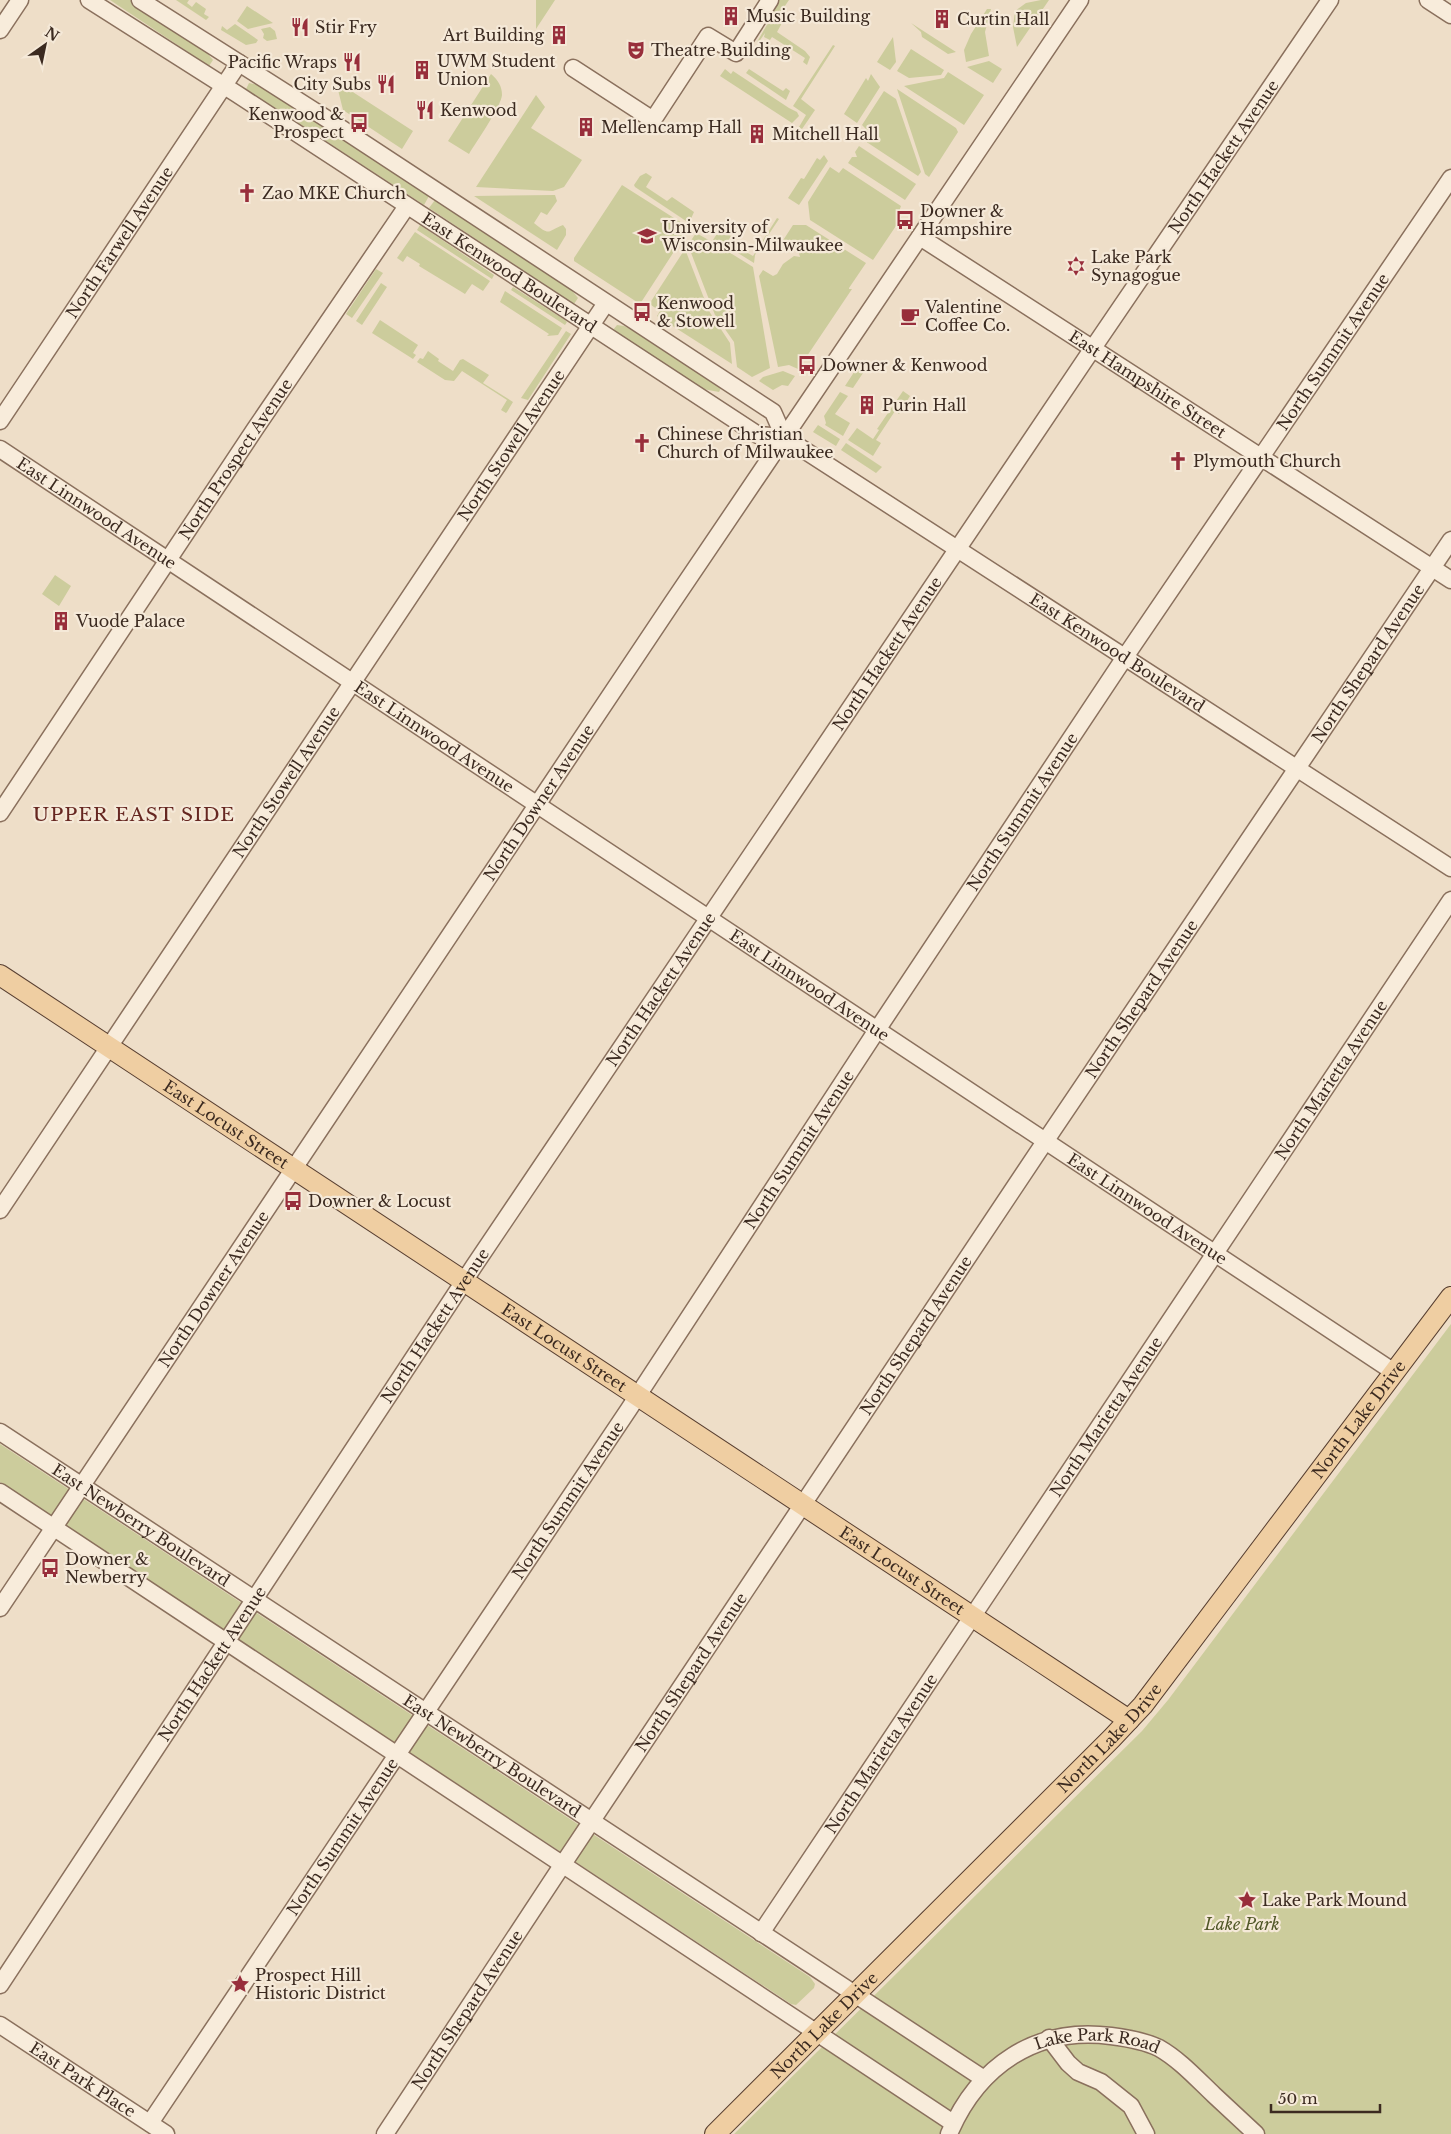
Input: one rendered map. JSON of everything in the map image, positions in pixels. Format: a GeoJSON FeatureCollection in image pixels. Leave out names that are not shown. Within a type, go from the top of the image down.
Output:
{"type":"FeatureCollection","features":[{"type":"Feature","properties":{"kind":"main road","name":"East Locust Street"},"geometry":{"type":"LineString","coordinates":[[0,975],[1129,1720]]}},
{"type":"Feature","properties":{"kind":"main road","name":"North Lake Drive"},"geometry":{"type":"LineString","coordinates":[[715,2134],[1143,1705],[1451,1297]]}},
{"type":"Feature","properties":{"kind":"street"},"geometry":{"type":"LineString","coordinates":[[0,30],[20,0]]}},
{"type":"Feature","properties":{"kind":"street","name":"East Kenwood Boulevard"},"geometry":{"type":"LineString","coordinates":[[89,0],[758,435],[784,436],[1451,868]]}},
{"type":"Feature","properties":{"kind":"street","name":"East Kenwood Boulevard"},"geometry":{"type":"LineString","coordinates":[[140,0],[438,191],[773,412],[784,436]]}},
{"type":"Feature","properties":{"kind":"street"},"geometry":{"type":"LineString","coordinates":[[573,68],[653,120],[708,36],[736,54],[770,0]]}},
{"type":"Feature","properties":{"kind":"street","name":"North Downer Avenue"},"geometry":{"type":"LineString","coordinates":[[0,1608],[295,1170],[537,804],[784,436],[1080,0]]}},
{"type":"Feature","properties":{"kind":"street","name":"North Hackett Avenue"},"geometry":{"type":"LineString","coordinates":[[0,1985],[464,1281],[1330,0]]}},
{"type":"Feature","properties":{"kind":"street"},"geometry":{"type":"LineString","coordinates":[[1428,0],[1451,15]]}},
{"type":"Feature","properties":{"kind":"street","name":"North Farwell Avenue"},"geometry":{"type":"LineString","coordinates":[[0,421],[239,63]]}},
{"type":"Feature","properties":{"kind":"street","name":"North Summit Avenue"},"geometry":{"type":"LineString","coordinates":[[150,2123],[637,1396],[1125,657],[1259,457],[1451,178]]}},
{"type":"Feature","properties":{"kind":"street","name":"North Prospect Avenue"},"geometry":{"type":"LineString","coordinates":[[0,813],[255,429],[407,206]]}},
{"type":"Feature","properties":{"kind":"street","name":"East Hampshire Street"},"geometry":{"type":"LineString","coordinates":[[920,237],[1451,580]]}},
{"type":"Feature","properties":{"kind":"street","name":"North Stowell Avenue"},"geometry":{"type":"LineString","coordinates":[[0,1210],[606,303]]}},
{"type":"Feature","properties":{"kind":"street","name":"East Linnwood Avenue"},"geometry":{"type":"LineString","coordinates":[[0,449],[1394,1372]]}},
{"type":"Feature","properties":{"kind":"street","name":"North Shepard Avenue"},"geometry":{"type":"LineString","coordinates":[[385,2134],[591,1821],[1045,1141],[1451,540]]}},
{"type":"Feature","properties":{"kind":"street","name":"North Marietta Avenue"},"geometry":{"type":"LineString","coordinates":[[761,1932],[1451,900]]}},
{"type":"Feature","properties":{"kind":"street","name":"East Newberry Boulevard"},"geometry":{"type":"LineString","coordinates":[[0,1432],[984,2079]]}},
{"type":"Feature","properties":{"kind":"street"},"geometry":{"type":"LineString","coordinates":[[0,1492],[817,2032],[951,2128]]}},
{"type":"Feature","properties":{"kind":"street","name":"East Park Place"},"geometry":{"type":"LineString","coordinates":[[0,2025],[166,2134]]}},
{"type":"Feature","properties":{"kind":"street","name":"Lake Park Road"},"geometry":{"type":"LineString","coordinates":[[951,2128],[984,2079],[1004,2061],[1027,2047],[1049,2038],[1097,2034],[1129,2038],[1159,2048],[1186,2068],[1256,2134]]}},
{"type":"Feature","properties":{"kind":"street"},"geometry":{"type":"LineString","coordinates":[[1049,2038],[1068,2063],[1078,2072],[1101,2082],[1132,2106],[1146,2134]]}},
{"type":"Feature","properties":{"kind":"green space"},"geometry":{"type":"Polygon","coordinates":[[[110,0],[130,0],[203,48],[213,60],[209,66],[110,0]]]}},
{"type":"Feature","properties":{"kind":"green space"},"geometry":{"type":"Polygon","coordinates":[[[176,0],[189,0],[187,3],[192,7],[196,2],[206,9],[204,14],[209,17],[206,20],[176,0]]]}},
{"type":"Feature","properties":{"kind":"green space"},"geometry":{"type":"Polygon","coordinates":[[[536,0],[555,0],[536,29],[536,0]]]}},
{"type":"Feature","properties":{"kind":"green space"},"geometry":{"type":"Polygon","coordinates":[[[779,0],[789,0],[776,19],[782,23],[777,32],[805,51],[810,57],[807,65],[803,62],[805,58],[772,37],[770,40],[764,37],[765,33],[757,42],[768,23],[765,21],[779,0]]]}},
{"type":"Feature","properties":{"kind":"green space"},"geometry":{"type":"Polygon","coordinates":[[[1049,0],[1017,47],[1013,27],[1015,11],[1026,3],[1049,0]]]}},
{"type":"Feature","properties":{"kind":"green space"},"geometry":{"type":"Polygon","coordinates":[[[247,6],[273,23],[248,29],[237,21],[247,6]]]}},
{"type":"Feature","properties":{"kind":"green space"},"geometry":{"type":"Polygon","coordinates":[[[987,9],[991,9],[985,32],[989,56],[966,62],[964,50],[971,34],[987,9]]]}},
{"type":"Feature","properties":{"kind":"green space"},"geometry":{"type":"Polygon","coordinates":[[[911,23],[956,52],[948,54],[922,37],[921,32],[911,23]]]}},
{"type":"Feature","properties":{"kind":"green space"},"geometry":{"type":"Polygon","coordinates":[[[235,24],[258,40],[256,43],[246,45],[221,30],[222,26],[227,30],[235,24]]]}},
{"type":"Feature","properties":{"kind":"green space"},"geometry":{"type":"Polygon","coordinates":[[[270,27],[275,31],[277,39],[267,41],[263,38],[264,34],[261,29],[270,27]]]}},
{"type":"Feature","properties":{"kind":"green space"},"geometry":{"type":"Polygon","coordinates":[[[893,37],[896,62],[890,70],[877,62],[893,37]]]}},
{"type":"Feature","properties":{"kind":"green space"},"geometry":{"type":"Polygon","coordinates":[[[833,45],[835,46],[801,99],[815,110],[802,129],[799,127],[806,115],[793,106],[833,45]]]}},
{"type":"Feature","properties":{"kind":"green space"},"geometry":{"type":"Polygon","coordinates":[[[911,49],[944,70],[941,75],[909,78],[897,71],[911,49]]]}},
{"type":"Feature","properties":{"kind":"green space"},"geometry":{"type":"Polygon","coordinates":[[[989,61],[1002,69],[993,83],[967,67],[989,61]]]}},
{"type":"Feature","properties":{"kind":"green space"},"geometry":{"type":"Polygon","coordinates":[[[725,69],[731,74],[733,71],[797,112],[799,116],[792,123],[720,76],[725,69]]]}},
{"type":"Feature","properties":{"kind":"green space"},"geometry":{"type":"Polygon","coordinates":[[[749,69],[783,91],[786,88],[790,91],[786,100],[746,73],[749,69]]]}},
{"type":"Feature","properties":{"kind":"green space"},"geometry":{"type":"Polygon","coordinates":[[[948,72],[984,95],[964,125],[904,86],[944,78],[948,72]]]}},
{"type":"Feature","properties":{"kind":"green space"},"geometry":{"type":"Polygon","coordinates":[[[491,74],[500,86],[502,92],[501,100],[469,154],[448,141],[491,74]]]}},
{"type":"Feature","properties":{"kind":"green space"},"geometry":{"type":"Polygon","coordinates":[[[871,74],[880,87],[857,123],[844,114],[866,78],[868,81],[871,74]]]}},
{"type":"Feature","properties":{"kind":"green space"},"geometry":{"type":"Polygon","coordinates":[[[249,83],[258,85],[270,92],[429,196],[424,205],[246,89],[249,83]]]}},
{"type":"Feature","properties":{"kind":"green space"},"geometry":{"type":"Polygon","coordinates":[[[342,85],[413,131],[402,149],[343,110],[338,90],[342,85]]]}},
{"type":"Feature","properties":{"kind":"green space"},"geometry":{"type":"Polygon","coordinates":[[[897,89],[956,128],[958,132],[929,177],[925,174],[897,89]]]}},
{"type":"Feature","properties":{"kind":"green space"},"geometry":{"type":"Polygon","coordinates":[[[884,91],[896,99],[921,172],[918,176],[862,139],[867,130],[862,125],[884,91]]]}},
{"type":"Feature","properties":{"kind":"green space"},"geometry":{"type":"Polygon","coordinates":[[[536,95],[545,107],[531,128],[582,160],[564,187],[553,191],[476,187],[536,95]]]}},
{"type":"Feature","properties":{"kind":"green space"},"geometry":{"type":"Polygon","coordinates":[[[859,146],[916,184],[905,200],[848,163],[852,157],[857,157],[855,152],[859,146]]]}},
{"type":"Feature","properties":{"kind":"green space"},"geometry":{"type":"Polygon","coordinates":[[[824,155],[828,161],[799,205],[788,198],[801,178],[804,179],[817,158],[820,160],[824,155]]]}},
{"type":"Feature","properties":{"kind":"green space"},"geometry":{"type":"Polygon","coordinates":[[[830,167],[839,173],[843,168],[901,206],[898,214],[902,217],[873,260],[810,220],[808,202],[830,167]]]}},
{"type":"Feature","properties":{"kind":"green space"},"geometry":{"type":"Polygon","coordinates":[[[646,173],[652,177],[646,187],[667,201],[672,197],[694,212],[689,223],[635,187],[634,185],[640,176],[646,173]]]}},
{"type":"Feature","properties":{"kind":"green space"},"geometry":{"type":"Polygon","coordinates":[[[622,185],[685,225],[688,230],[640,304],[574,261],[574,258],[622,185]]]}},
{"type":"Feature","properties":{"kind":"green space"},"geometry":{"type":"Polygon","coordinates":[[[555,195],[557,201],[547,215],[541,212],[534,223],[549,232],[563,225],[566,229],[566,235],[557,250],[474,196],[555,195]]]}},
{"type":"Feature","properties":{"kind":"green space"},"geometry":{"type":"Polygon","coordinates":[[[435,200],[570,288],[578,298],[574,304],[429,208],[435,200]]]}},
{"type":"Feature","properties":{"kind":"green space"},"geometry":{"type":"Polygon","coordinates":[[[777,218],[779,219],[755,255],[754,263],[725,245],[713,240],[720,229],[731,236],[728,241],[730,243],[753,256],[777,218]]]}},
{"type":"Feature","properties":{"kind":"green space"},"geometry":{"type":"Polygon","coordinates":[[[420,225],[494,275],[492,279],[417,230],[420,225]]]}},
{"type":"Feature","properties":{"kind":"green space"},"geometry":{"type":"Polygon","coordinates":[[[793,225],[806,225],[866,263],[849,288],[852,289],[805,359],[803,358],[800,362],[802,364],[798,369],[789,365],[778,367],[759,276],[763,270],[773,276],[777,274],[783,264],[794,256],[800,257],[798,251],[793,247],[780,245],[793,225]]]}},
{"type":"Feature","properties":{"kind":"green space"},"geometry":{"type":"Polygon","coordinates":[[[415,232],[490,281],[483,291],[472,284],[465,294],[419,266],[420,264],[407,256],[403,262],[397,258],[415,232]]]}},
{"type":"Feature","properties":{"kind":"green space"},"geometry":{"type":"Polygon","coordinates":[[[696,233],[753,267],[770,368],[752,377],[737,367],[734,342],[715,315],[688,245],[696,233]]]}},
{"type":"Feature","properties":{"kind":"green space"},"geometry":{"type":"Polygon","coordinates":[[[685,249],[709,311],[730,343],[732,364],[657,316],[660,311],[651,305],[648,310],[646,309],[685,249]]]}},
{"type":"Feature","properties":{"kind":"green space"},"geometry":{"type":"Polygon","coordinates":[[[376,269],[383,273],[352,318],[346,314],[376,269]]]}},
{"type":"Feature","properties":{"kind":"green space"},"geometry":{"type":"Polygon","coordinates":[[[381,283],[387,287],[362,325],[356,321],[381,283]]]}},
{"type":"Feature","properties":{"kind":"green space"},"geometry":{"type":"Polygon","coordinates":[[[513,287],[565,320],[567,322],[565,325],[511,290],[513,287]]]}},
{"type":"Feature","properties":{"kind":"green space"},"geometry":{"type":"Polygon","coordinates":[[[505,291],[562,328],[558,335],[547,336],[549,334],[500,302],[505,291]]]}},
{"type":"Feature","properties":{"kind":"green space"},"geometry":{"type":"Polygon","coordinates":[[[380,320],[418,345],[413,353],[416,355],[413,359],[372,333],[380,320]]]}},
{"type":"Feature","properties":{"kind":"green space"},"geometry":{"type":"Polygon","coordinates":[[[617,325],[632,330],[721,388],[719,392],[703,389],[613,330],[617,325]]]}},
{"type":"Feature","properties":{"kind":"green space"},"geometry":{"type":"Polygon","coordinates":[[[566,331],[571,334],[528,400],[521,398],[566,331]]]}},
{"type":"Feature","properties":{"kind":"green space"},"geometry":{"type":"Polygon","coordinates":[[[428,351],[439,359],[438,361],[453,371],[460,360],[463,359],[489,375],[483,383],[513,402],[507,412],[501,410],[507,400],[462,371],[454,381],[445,380],[417,362],[420,358],[423,359],[428,351]]]}},
{"type":"Feature","properties":{"kind":"green space"},"geometry":{"type":"Polygon","coordinates":[[[860,363],[867,367],[853,388],[845,386],[860,363]]]}},
{"type":"Feature","properties":{"kind":"green space"},"geometry":{"type":"Polygon","coordinates":[[[783,371],[795,376],[788,386],[782,385],[773,390],[759,381],[763,377],[783,371]]]}},
{"type":"Feature","properties":{"kind":"green space"},"geometry":{"type":"Polygon","coordinates":[[[903,391],[910,396],[899,414],[895,411],[876,440],[881,443],[873,456],[848,440],[857,428],[873,439],[879,430],[877,429],[903,391]]]}},
{"type":"Feature","properties":{"kind":"green space"},"geometry":{"type":"Polygon","coordinates":[[[840,392],[848,396],[835,414],[850,423],[843,436],[825,425],[824,416],[840,392]]]}},
{"type":"Feature","properties":{"kind":"green space"},"geometry":{"type":"Polygon","coordinates":[[[818,425],[840,439],[836,446],[813,432],[818,425]]]}},
{"type":"Feature","properties":{"kind":"green space"},"geometry":{"type":"Polygon","coordinates":[[[846,443],[882,467],[876,473],[841,450],[846,443]]]}},
{"type":"Feature","properties":{"kind":"green space"},"geometry":{"type":"Polygon","coordinates":[[[55,575],[71,586],[59,606],[42,594],[55,575]]]}},
{"type":"Feature","properties":{"kind":"green space","name":"Lake Park"},"geometry":{"type":"Polygon","coordinates":[[[1451,1324],[1451,2134],[734,2134],[1142,1731],[1168,1700],[1451,1324]]]}},
{"type":"Feature","properties":{"kind":"green space"},"geometry":{"type":"Polygon","coordinates":[[[0,1444],[810,1977],[815,1984],[814,1988],[796,2005],[791,2004],[0,1482],[0,1444]]]}},
{"type":"Feature","properties":{"kind":"place","name":"Music Building"},"geometry":{"type":"Point","coordinates":[731,16]}},
{"type":"Feature","properties":{"kind":"place","name":"Curtin Hall"},"geometry":{"type":"Point","coordinates":[942,19]}},
{"type":"Feature","properties":{"kind":"place","name":"Stir Fry"},"geometry":{"type":"Point","coordinates":[300,27]}},
{"type":"Feature","properties":{"kind":"place","name":"Art Building"},"geometry":{"type":"Point","coordinates":[559,35]}},
{"type":"Feature","properties":{"kind":"place","name":"Theatre Building"},"geometry":{"type":"Point","coordinates":[636,50]}},
{"type":"Feature","properties":{"kind":"place","name":"Pacific Wraps"},"geometry":{"type":"Point","coordinates":[352,62]}},
{"type":"Feature","properties":{"kind":"place","name":"UWM Student Union"},"geometry":{"type":"Point","coordinates":[422,70]}},
{"type":"Feature","properties":{"kind":"place","name":"City Subs"},"geometry":{"type":"Point","coordinates":[386,84]}},
{"type":"Feature","properties":{"kind":"place","name":"Kenwood"},"geometry":{"type":"Point","coordinates":[425,110]}},
{"type":"Feature","properties":{"kind":"place","name":"Kenwood & Prospect"},"geometry":{"type":"Point","coordinates":[359,123]}},
{"type":"Feature","properties":{"kind":"place","name":"Mellencamp Hall"},"geometry":{"type":"Point","coordinates":[586,127]}},
{"type":"Feature","properties":{"kind":"place","name":"Mitchell Hall"},"geometry":{"type":"Point","coordinates":[757,134]}},
{"type":"Feature","properties":{"kind":"place","name":"Zao MKE Church"},"geometry":{"type":"Point","coordinates":[247,193]}},
{"type":"Feature","properties":{"kind":"place","name":"Downer & Hampshire"},"geometry":{"type":"Point","coordinates":[905,220]}},
{"type":"Feature","properties":{"kind":"place","name":"University of Wisconsin-Milwaukee"},"geometry":{"type":"Point","coordinates":[647,236]}},
{"type":"Feature","properties":{"kind":"place","name":"Lake Park Synagogue"},"geometry":{"type":"Point","coordinates":[1076,266]}},
{"type":"Feature","properties":{"kind":"place","name":"Kenwood & Stowell"},"geometry":{"type":"Point","coordinates":[642,312]}},
{"type":"Feature","properties":{"kind":"place","name":"Valentine Coffee Co."},"geometry":{"type":"Point","coordinates":[910,316]}},
{"type":"Feature","properties":{"kind":"place","name":"Downer & Kenwood"},"geometry":{"type":"Point","coordinates":[807,365]}},
{"type":"Feature","properties":{"kind":"place","name":"Purin Hall"},"geometry":{"type":"Point","coordinates":[867,405]}},
{"type":"Feature","properties":{"kind":"place","name":"Chinese Christian Church of Milwaukee"},"geometry":{"type":"Point","coordinates":[642,443]}},
{"type":"Feature","properties":{"kind":"place","name":"Plymouth Church"},"geometry":{"type":"Point","coordinates":[1178,461]}},
{"type":"Feature","properties":{"kind":"place","name":"Vuode Palace"},"geometry":{"type":"Point","coordinates":[61,621]}},
{"type":"Feature","properties":{"kind":"place","name":"Downer & Locust"},"geometry":{"type":"Point","coordinates":[293,1201]}},
{"type":"Feature","properties":{"kind":"place","name":"Downer & Newberry"},"geometry":{"type":"Point","coordinates":[50,1568]}},
{"type":"Feature","properties":{"kind":"place","name":"Lake Park Mound"},"geometry":{"type":"Point","coordinates":[1247,1900]}},
{"type":"Feature","properties":{"kind":"place","name":"Prospect Hill Historic District"},"geometry":{"type":"Point","coordinates":[240,1984]}},
{"type":"Feature","properties":{"kind":"district","name":"UPPER EAST SIDE"},"geometry":{"type":"Point","coordinates":[134,814]}}]}
